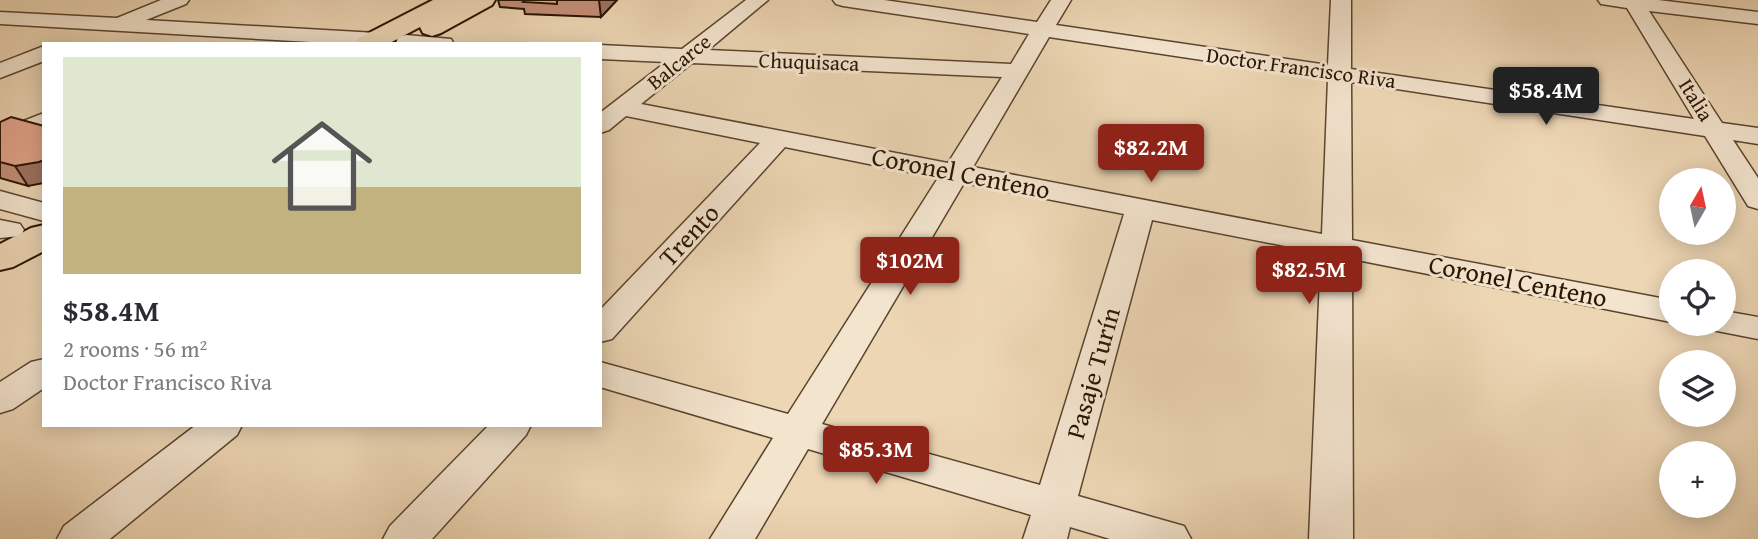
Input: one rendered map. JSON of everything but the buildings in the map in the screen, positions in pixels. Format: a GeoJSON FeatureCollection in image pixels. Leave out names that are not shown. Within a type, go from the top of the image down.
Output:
{"type":"FeatureCollection","features":[{"type":"Feature","properties":{"kind":"main road"},"geometry":{"type":"LineString","coordinates":[[389,42],[452,0]]}},
{"type":"Feature","properties":{"kind":"main road"},"geometry":{"type":"LineString","coordinates":[[389,42],[483,0]]}},
{"type":"Feature","properties":{"kind":"main road"},"geometry":{"type":"LineString","coordinates":[[9,231],[42,213]]}},
{"type":"Feature","properties":{"kind":"street"},"geometry":{"type":"LineString","coordinates":[[73,42],[179,0]]}},
{"type":"Feature","properties":{"kind":"street","name":"Balcarce"},"geometry":{"type":"LineString","coordinates":[[611,116],[758,0]]}},
{"type":"Feature","properties":{"kind":"street","name":"Doctor Francisco Riva"},"geometry":{"type":"LineString","coordinates":[[843,0],[1758,136]]}},
{"type":"Feature","properties":{"kind":"street"},"geometry":{"type":"LineString","coordinates":[[732,539],[1061,0]]}},
{"type":"Feature","properties":{"kind":"street"},"geometry":{"type":"LineString","coordinates":[[1331,539],[1341,0]]}},
{"type":"Feature","properties":{"kind":"street"},"geometry":{"type":"LineString","coordinates":[[1608,0],[1758,18]]}},
{"type":"Feature","properties":{"kind":"street","name":"Italia"},"geometry":{"type":"LineString","coordinates":[[1633,2],[1758,200]]}},
{"type":"Feature","properties":{"kind":"street"},"geometry":{"type":"LineString","coordinates":[[92,3],[238,32]]}},
{"type":"Feature","properties":{"kind":"street"},"geometry":{"type":"LineString","coordinates":[[0,18],[389,42]]}},
{"type":"Feature","properties":{"kind":"street"},"geometry":{"type":"LineString","coordinates":[[216,42],[238,32]]}},
{"type":"Feature","properties":{"kind":"street","name":"Chuquisaca"},"geometry":{"type":"LineString","coordinates":[[602,52],[1018,71]]}},
{"type":"Feature","properties":{"kind":"street"},"geometry":{"type":"LineString","coordinates":[[0,71],[42,55]]}},
{"type":"Feature","properties":{"kind":"street","name":"Coronel Centeno"},"geometry":{"type":"LineString","coordinates":[[611,116],[778,139],[955,171],[1659,310]]}},
{"type":"Feature","properties":{"kind":"street"},"geometry":{"type":"LineString","coordinates":[[0,140],[42,121]]}},
{"type":"Feature","properties":{"kind":"street","name":"Trento"},"geometry":{"type":"LineString","coordinates":[[602,329],[778,139]]}},
{"type":"Feature","properties":{"kind":"street","name":"Pasaje Turín"},"geometry":{"type":"LineString","coordinates":[[1050,522],[1141,207]]}},
{"type":"Feature","properties":{"kind":"street"},"geometry":{"type":"LineString","coordinates":[[1736,324],[1758,328]]}},
{"type":"Feature","properties":{"kind":"street"},"geometry":{"type":"LineString","coordinates":[[0,400],[42,372]]}},
{"type":"Feature","properties":{"kind":"street"},"geometry":{"type":"LineString","coordinates":[[602,375],[798,431],[1050,522],[1169,539]]}},
{"type":"Feature","properties":{"kind":"street"},"geometry":{"type":"LineString","coordinates":[[79,539],[220,427]]}},
{"type":"Feature","properties":{"kind":"street"},"geometry":{"type":"LineString","coordinates":[[405,539],[510,427]]}}]}
